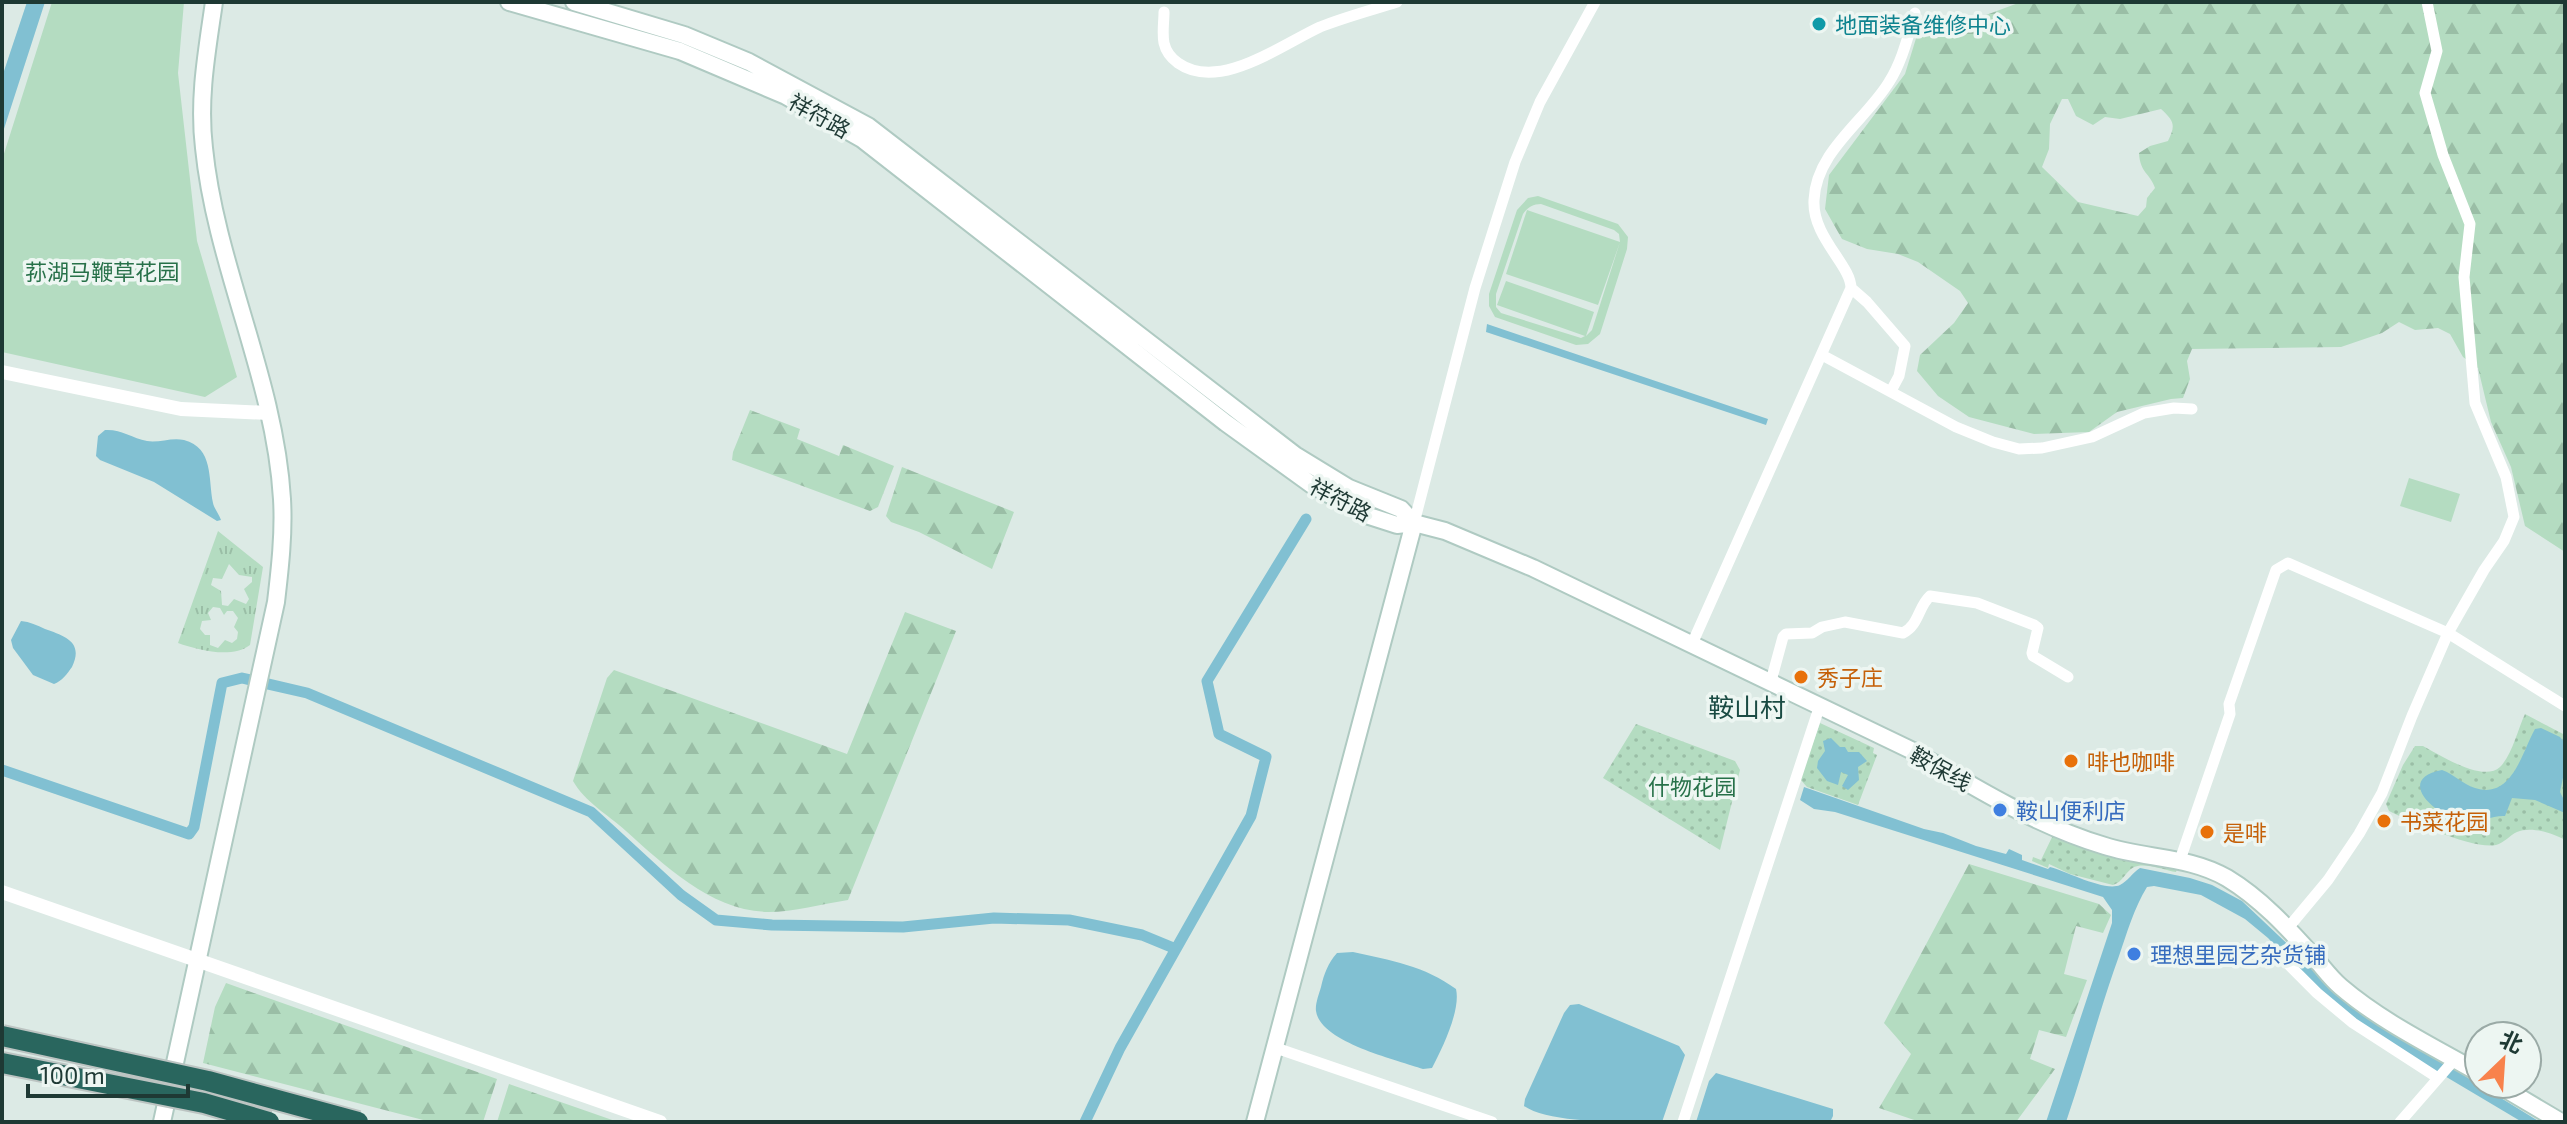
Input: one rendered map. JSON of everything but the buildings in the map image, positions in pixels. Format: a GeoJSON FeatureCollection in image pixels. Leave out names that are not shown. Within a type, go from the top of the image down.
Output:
{"type":"FeatureCollection","features":[{"type":"Feature","properties":{"kind":"highway"},"geometry":{"type":"LineString","coordinates":[[2,1036],[208,1081],[358,1122]]}},
{"type":"Feature","properties":{"kind":"highway"},"geometry":{"type":"LineString","coordinates":[[2,1063],[204,1103],[269,1122]]}},
{"type":"Feature","properties":{"kind":"main road"},"geometry":{"type":"LineString","coordinates":[[162,1122],[255,705],[276,602],[282,545],[282,498],[268,413],[212,197],[204,148],[201,90],[214,2]]}},
{"type":"Feature","properties":{"kind":"main road","name":"祥符路"},"geometry":{"type":"LineString","coordinates":[[509,2],[680,51],[786,96],[850,132],[924,185],[1171,381],[1287,468],[1340,502],[1369,516],[1397,525],[1414,523]]}},
{"type":"Feature","properties":{"kind":"main road","name":"祥符路"},"geometry":{"type":"LineString","coordinates":[[574,2],[684,35],[749,62],[868,126],[1295,455],[1349,488],[1401,509],[1414,523]]}},
{"type":"Feature","properties":{"kind":"main road"},"geometry":{"type":"LineString","coordinates":[[1255,1122],[1414,523]]}},
{"type":"Feature","properties":{"kind":"main road","name":"鞍保线"},"geometry":{"type":"LineString","coordinates":[[1414,523],[1445,531],[1533,568],[1771,681],[1915,752],[2069,834],[2107,847],[2180,860],[2206,868],[2237,885],[2337,984],[2368,1009],[2463,1066]]}},
{"type":"Feature","properties":{"kind":"main road"},"geometry":{"type":"LineString","coordinates":[[2524,1100],[2561,1122]]}},
{"type":"Feature","properties":{"kind":"street"},"geometry":{"type":"LineString","coordinates":[[1164,12],[1165,49],[1188,70],[1203,74],[1222,73],[1323,26],[1397,2]]}},
{"type":"Feature","properties":{"kind":"street"},"geometry":{"type":"LineString","coordinates":[[1414,523],[1475,288],[1515,162],[1540,102],[1595,2]]}},
{"type":"Feature","properties":{"kind":"street"},"geometry":{"type":"LineString","coordinates":[[2427,2],[2437,51],[2425,93],[2443,155],[2470,224],[2464,277],[2475,403],[2506,477],[2514,517],[2504,541],[2448,633],[2382,793],[2328,880],[2275,950],[2317,993],[2353,1023],[2438,1078]]}},
{"type":"Feature","properties":{"kind":"street"},"geometry":{"type":"LineString","coordinates":[[1692,644],[1851,288],[1851,281],[1818,226],[1814,210],[1814,196],[1822,169],[1895,72],[1915,13]]}},
{"type":"Feature","properties":{"kind":"street"},"geometry":{"type":"LineString","coordinates":[[1851,288],[1905,346],[1899,376],[1891,391]]}},
{"type":"Feature","properties":{"kind":"street"},"geometry":{"type":"LineString","coordinates":[[1822,355],[1956,427],[2019,449],[2042,448],[2092,437],[2144,413],[2174,408],[2192,409]]}},
{"type":"Feature","properties":{"kind":"street"},"geometry":{"type":"LineString","coordinates":[[2,372],[181,409],[268,413]]}},
{"type":"Feature","properties":{"kind":"street"},"geometry":{"type":"LineString","coordinates":[[2180,860],[2230,714],[2229,704],[2276,570],[2281,565],[2288,563],[2448,633],[2565,706]]}},
{"type":"Feature","properties":{"kind":"street"},"geometry":{"type":"LineString","coordinates":[[1771,681],[1786,634],[1812,633],[1822,627],[1845,622],[1903,633],[1911,629],[1925,599],[1930,596],[1977,603],[2034,625],[2038,628],[2038,634],[2033,656],[2068,677]]}},
{"type":"Feature","properties":{"kind":"street"},"geometry":{"type":"LineString","coordinates":[[1683,1122],[1820,705]]}},
{"type":"Feature","properties":{"kind":"street"},"geometry":{"type":"LineString","coordinates":[[2,892],[660,1122]]}},
{"type":"Feature","properties":{"kind":"street"},"geometry":{"type":"LineString","coordinates":[[1276,1048],[1492,1122]]}},
{"type":"Feature","properties":{"kind":"street"},"geometry":{"type":"LineString","coordinates":[[2404,1121],[2452,1062]]}},
{"type":"Feature","properties":{"kind":"green space","name":"荪湖马鞭草花园"},"geometry":{"type":"Polygon","coordinates":[[[52,2],[184,2],[178,73],[197,241],[237,377],[205,397],[2,352],[2,160],[52,2]]]}},
{"type":"Feature","properties":{"kind":"green space"},"geometry":{"type":"Polygon","coordinates":[[[2021,2],[2565,2],[2565,552],[2525,526],[2511,467],[2491,422],[2478,368],[2463,357],[2450,334],[2438,328],[2415,330],[2399,322],[2382,333],[2341,347],[2192,349],[2187,361],[2190,379],[2183,398],[2117,412],[2089,432],[2034,434],[1969,417],[1938,396],[1917,371],[1920,355],[1954,323],[1968,303],[1960,291],[1918,262],[1842,239],[1825,209],[1829,175],[1905,74],[1922,19],[1940,20],[1964,31],[1986,15],[2021,2]],[[2062,99],[2050,124],[2049,149],[2042,167],[2078,202],[2138,216],[2155,188],[2141,165],[2139,153],[2168,141],[2173,127],[2171,120],[2161,109],[2120,119],[2105,117],[2093,125],[2076,116],[2068,99],[2062,99]]]}},
{"type":"Feature","properties":{"kind":"green space"},"geometry":{"type":"Polygon","coordinates":[[[1538,196],[1618,224],[1628,237],[1600,334],[1588,344],[1576,345],[1495,317],[1489,306],[1489,294],[1517,210],[1528,198],[1538,196]],[[1541,204],[1528,208],[1523,214],[1496,294],[1496,307],[1501,313],[1581,338],[1585,336],[1497,305],[1506,281],[1594,312],[1586,336],[1592,330],[1620,242],[1619,234],[1541,204]]]}},
{"type":"Feature","properties":{"kind":"green space"},"geometry":{"type":"Polygon","coordinates":[[[1527,210],[1620,242],[1598,305],[1506,274],[1527,210]]]}},
{"type":"Feature","properties":{"kind":"green space"},"geometry":{"type":"Polygon","coordinates":[[[750,410],[800,429],[797,439],[839,456],[843,445],[894,466],[878,507],[870,511],[732,460],[750,410]]]}},
{"type":"Feature","properties":{"kind":"green space"},"geometry":{"type":"Polygon","coordinates":[[[902,467],[1014,512],[992,569],[919,532],[891,522],[886,516],[902,467]]]}},
{"type":"Feature","properties":{"kind":"green space"},"geometry":{"type":"Polygon","coordinates":[[[2409,478],[2460,494],[2451,522],[2400,506],[2409,478]]]}},
{"type":"Feature","properties":{"kind":"green space"},"geometry":{"type":"Polygon","coordinates":[[[218,531],[263,567],[250,645],[234,652],[225,652],[178,643],[218,531]],[[229,564],[222,579],[213,578],[211,585],[221,591],[222,605],[228,606],[234,599],[246,604],[249,599],[244,589],[252,582],[252,577],[239,575],[229,564]],[[213,607],[208,613],[211,620],[202,621],[200,629],[205,635],[210,635],[210,645],[218,648],[225,640],[232,643],[237,639],[238,632],[234,627],[238,618],[233,611],[227,611],[224,615],[220,608],[213,607]]]}},
{"type":"Feature","properties":{"kind":"green space"},"geometry":{"type":"Polygon","coordinates":[[[905,612],[956,631],[848,900],[768,912],[728,904],[673,872],[590,802],[573,781],[607,678],[614,670],[847,754],[905,612]]]}},
{"type":"Feature","properties":{"kind":"green space"},"geometry":{"type":"Polygon","coordinates":[[[2525,714],[2565,735],[2565,840],[2529,830],[2517,832],[2496,845],[2473,843],[2442,834],[2389,811],[2386,804],[2415,746],[2423,746],[2473,770],[2493,771],[2508,756],[2525,714]]]}},
{"type":"Feature","properties":{"kind":"green space"},"geometry":{"type":"Polygon","coordinates":[[[1820,723],[1874,748],[1873,753],[1877,755],[1858,805],[1807,787],[1800,779],[1820,723]]]}},
{"type":"Feature","properties":{"kind":"green space","name":"什物花园"},"geometry":{"type":"Polygon","coordinates":[[[1636,724],[1735,761],[1740,770],[1720,850],[1603,778],[1636,724]]]}},
{"type":"Feature","properties":{"kind":"green space"},"geometry":{"type":"Polygon","coordinates":[[[2055,831],[2179,863],[2176,872],[2149,866],[2134,867],[2113,885],[2070,874],[2049,864],[2048,868],[2032,861],[2033,857],[2041,860],[2055,831]]]}},
{"type":"Feature","properties":{"kind":"green space"},"geometry":{"type":"Polygon","coordinates":[[[1969,864],[2099,904],[2111,915],[2103,933],[2076,926],[2064,974],[2087,980],[2066,1037],[2039,1030],[2030,1059],[2055,1069],[2016,1122],[1920,1122],[1879,1108],[1911,1054],[1884,1023],[1969,864]]]}},
{"type":"Feature","properties":{"kind":"green space"},"geometry":{"type":"Polygon","coordinates":[[[226,983],[497,1079],[483,1122],[431,1122],[203,1063],[215,1007],[226,983]]]}},
{"type":"Feature","properties":{"kind":"green space"},"geometry":{"type":"Polygon","coordinates":[[[509,1084],[618,1122],[497,1122],[509,1084]]]}},
{"type":"Feature","properties":{"kind":"water"},"geometry":{"type":"Polygon","coordinates":[[[27,2],[45,2],[2,135],[2,77],[27,2]]]}},
{"type":"Feature","properties":{"kind":"water"},"geometry":{"type":"Polygon","coordinates":[[[1487,324],[1768,419],[1766,425],[1486,332],[1487,324]]]}},
{"type":"Feature","properties":{"kind":"water"},"geometry":{"type":"Polygon","coordinates":[[[105,430],[147,441],[179,439],[194,444],[205,457],[213,503],[221,520],[217,521],[154,482],[100,460],[96,456],[98,436],[105,430]]]}},
{"type":"Feature","properties":{"kind":"water"},"geometry":{"type":"Polygon","coordinates":[[[21,621],[59,634],[74,646],[76,652],[72,667],[57,683],[33,675],[13,648],[11,640],[21,621]]]}},
{"type":"Feature","properties":{"kind":"water"},"geometry":{"type":"Polygon","coordinates":[[[2541,728],[2560,737],[2565,743],[2565,768],[2560,792],[2565,802],[2565,813],[2535,800],[2512,798],[2505,816],[2468,822],[2441,812],[2424,797],[2420,789],[2421,781],[2442,770],[2475,788],[2488,790],[2498,787],[2514,772],[2535,729],[2541,728]]]}},
{"type":"Feature","properties":{"kind":"water"},"geometry":{"type":"Polygon","coordinates":[[[1831,738],[1848,752],[1859,752],[1867,761],[1858,767],[1859,780],[1848,790],[1842,786],[1848,775],[1841,772],[1838,785],[1827,781],[1817,768],[1825,751],[1823,741],[1831,738]]]}},
{"type":"Feature","properties":{"kind":"water"},"geometry":{"type":"Polygon","coordinates":[[[1804,787],[1976,846],[2006,854],[2009,849],[2022,855],[2022,860],[2105,886],[2120,885],[2140,868],[2212,885],[2242,901],[2356,1009],[2463,1075],[2463,1087],[2364,1028],[2245,919],[2201,895],[2154,886],[2147,887],[2131,921],[2066,1122],[2046,1122],[2112,923],[2112,910],[2103,897],[1835,812],[1814,809],[1800,800],[1804,787]]]}},
{"type":"Feature","properties":{"kind":"water"},"geometry":{"type":"Polygon","coordinates":[[[1353,952],[1420,969],[1456,989],[1453,1018],[1432,1068],[1423,1069],[1361,1048],[1331,1032],[1321,1022],[1316,1005],[1327,969],[1337,953],[1353,952]]]}},
{"type":"Feature","properties":{"kind":"water"},"geometry":{"type":"Polygon","coordinates":[[[1579,1004],[1679,1046],[1685,1055],[1662,1122],[1570,1119],[1536,1112],[1524,1106],[1564,1013],[1570,1005],[1579,1004]]]}},
{"type":"Feature","properties":{"kind":"water"},"geometry":{"type":"Polygon","coordinates":[[[1716,1073],[1833,1109],[1833,1116],[1830,1122],[1696,1122],[1709,1081],[1716,1073]]]}},
{"type":"Feature","properties":{"kind":"water"},"geometry":{"type":"Polygon","coordinates":[[[2485,1100],[2504,1100],[2540,1122],[2522,1122],[2485,1100]]]}},
{"type":"Feature","properties":{"kind":"waterway"},"geometry":{"type":"LineString","coordinates":[[1085,1122],[1120,1048],[1251,816],[1266,757],[1219,734],[1207,681],[1306,519]]}},
{"type":"Feature","properties":{"kind":"waterway"},"geometry":{"type":"LineString","coordinates":[[2,770],[189,834],[194,827],[222,683],[242,678],[307,693],[591,812],[681,895],[716,920],[772,925],[903,927],[994,918],[1069,920],[1142,935],[1176,949]]}},
{"type":"Feature","properties":{"kind":"place","name":"地面装备维修中心"},"geometry":{"type":"Point","coordinates":[1819,24]}},
{"type":"Feature","properties":{"kind":"place","name":"秀子庄"},"geometry":{"type":"Point","coordinates":[1801,677]}},
{"type":"Feature","properties":{"kind":"place","name":"啡也咖啡"},"geometry":{"type":"Point","coordinates":[2071,761]}},
{"type":"Feature","properties":{"kind":"place","name":"鞍山便利店"},"geometry":{"type":"Point","coordinates":[2000,810]}},
{"type":"Feature","properties":{"kind":"place","name":"书菜花园"},"geometry":{"type":"Point","coordinates":[2384,821]}},
{"type":"Feature","properties":{"kind":"place","name":"是啡"},"geometry":{"type":"Point","coordinates":[2207,832]}},
{"type":"Feature","properties":{"kind":"place","name":"理想里园艺杂货铺"},"geometry":{"type":"Point","coordinates":[2134,954]}},
{"type":"Feature","properties":{"kind":"district","name":"鞍山村"},"geometry":{"type":"Point","coordinates":[1747,706]}}]}
